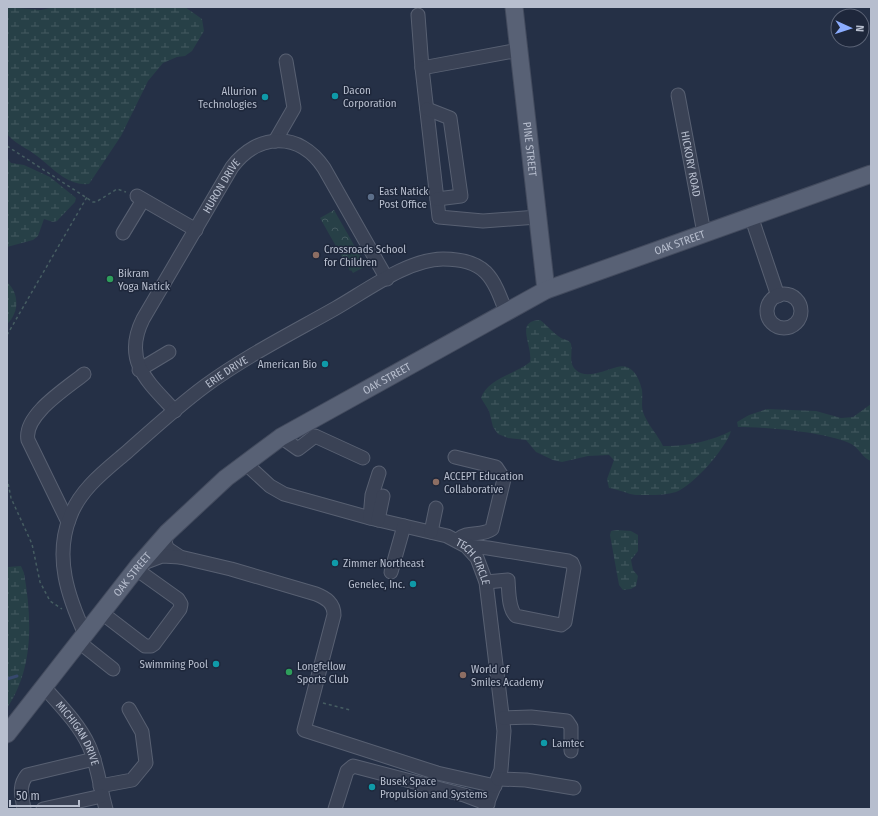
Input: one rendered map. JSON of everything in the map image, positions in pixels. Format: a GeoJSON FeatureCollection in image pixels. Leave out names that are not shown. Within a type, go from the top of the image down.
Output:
{"type":"FeatureCollection","features":[{"type":"Feature","properties":{"kind":"main road","name":"PINE STREET"},"geometry":{"type":"LineString","coordinates":[[514,7],[546,290]]}},
{"type":"Feature","properties":{"kind":"main road","name":"OAK STREET"},"geometry":{"type":"LineString","coordinates":[[7,734],[167,532],[195,505],[245,463],[281,437],[546,290],[871,174]]}},
{"type":"Feature","properties":{"kind":"street"},"geometry":{"type":"LineString","coordinates":[[418,14],[422,68],[439,217],[483,221],[537,217]]}},
{"type":"Feature","properties":{"kind":"street"},"geometry":{"type":"LineString","coordinates":[[422,68],[519,50]]}},
{"type":"Feature","properties":{"kind":"street"},"geometry":{"type":"LineString","coordinates":[[275,141],[294,108],[286,61]]}},
{"type":"Feature","properties":{"kind":"street","name":"HICKORY ROAD"},"geometry":{"type":"LineString","coordinates":[[678,95],[704,233]]}},
{"type":"Feature","properties":{"kind":"street"},"geometry":{"type":"LineString","coordinates":[[427,109],[450,118],[461,196],[437,199]]}},
{"type":"Feature","properties":{"kind":"street","name":"HURON DRIVE"},"geometry":{"type":"LineString","coordinates":[[174,411],[139,370],[135,343],[140,325],[237,161],[250,149],[258,145],[275,141],[303,147],[319,160],[387,279]]}},
{"type":"Feature","properties":{"kind":"street"},"geometry":{"type":"LineString","coordinates":[[123,233],[140,198],[196,230]]}},
{"type":"Feature","properties":{"kind":"street"},"geometry":{"type":"LineString","coordinates":[[751,216],[778,296]]}},
{"type":"Feature","properties":{"kind":"street","name":"ERIE DRIVE"},"geometry":{"type":"LineString","coordinates":[[82,638],[77,617],[69,598],[64,570],[64,543],[68,522],[77,501],[90,485],[174,411],[225,373],[387,279],[415,265],[429,260],[447,259],[468,263],[482,269],[490,275],[506,312]]}},
{"type":"Feature","properties":{"kind":"street"},"geometry":{"type":"LineString","coordinates":[[139,370],[169,352]]}},
{"type":"Feature","properties":{"kind":"street"},"geometry":{"type":"LineString","coordinates":[[68,522],[28,440],[27,433],[35,415],[84,374]]}},
{"type":"Feature","properties":{"kind":"street"},"geometry":{"type":"LineString","coordinates":[[281,437],[298,449],[315,436],[363,458]]}},
{"type":"Feature","properties":{"kind":"street"},"geometry":{"type":"LineString","coordinates":[[455,457],[496,467],[504,479],[492,529],[483,534],[463,535],[462,543],[568,562],[574,567],[565,622],[561,625],[516,616],[510,601],[508,580],[486,582]]}},
{"type":"Feature","properties":{"kind":"street","name":"TECH CIRCLE"},"geometry":{"type":"LineString","coordinates":[[245,463],[277,491],[299,499],[374,519],[431,532],[462,543],[479,562],[486,582],[503,718],[503,753],[497,783],[487,807]]}},
{"type":"Feature","properties":{"kind":"street"},"geometry":{"type":"LineString","coordinates":[[374,519],[372,495],[379,473]]}},
{"type":"Feature","properties":{"kind":"street"},"geometry":{"type":"LineString","coordinates":[[374,519],[383,496]]}},
{"type":"Feature","properties":{"kind":"street"},"geometry":{"type":"LineString","coordinates":[[431,532],[436,508]]}},
{"type":"Feature","properties":{"kind":"street"},"geometry":{"type":"LineString","coordinates":[[391,572],[404,526]]}},
{"type":"Feature","properties":{"kind":"street"},"geometry":{"type":"LineString","coordinates":[[167,532],[166,543],[168,549],[180,557]]}},
{"type":"Feature","properties":{"kind":"street"},"geometry":{"type":"LineString","coordinates":[[102,613],[145,646],[151,646],[154,644],[180,609],[181,604],[138,567],[149,560],[162,556],[180,557],[262,577],[316,594],[325,598],[331,603],[334,609],[334,615],[304,730],[437,773],[497,783],[526,780],[574,788]]}},
{"type":"Feature","properties":{"kind":"street"},"geometry":{"type":"LineString","coordinates":[[82,638],[113,669]]}},
{"type":"Feature","properties":{"kind":"street","name":"MICHIGAN DRIVE"},"geometry":{"type":"LineString","coordinates":[[44,687],[80,731],[89,745],[106,809]]}},
{"type":"Feature","properties":{"kind":"street"},"geometry":{"type":"LineString","coordinates":[[43,809],[132,780],[146,763],[142,732],[129,710]]}},
{"type":"Feature","properties":{"kind":"street"},"geometry":{"type":"LineString","coordinates":[[503,718],[531,717],[567,720],[571,727],[570,751]]}},
{"type":"Feature","properties":{"kind":"street"},"geometry":{"type":"LineString","coordinates":[[24,809],[21,791],[22,782],[27,775],[94,760]]}},
{"type":"Feature","properties":{"kind":"street"},"geometry":{"type":"LineString","coordinates":[[335,809],[347,771],[350,767],[354,766],[464,795],[487,807]]}},
{"type":"Feature","properties":{"kind":"path"},"geometry":{"type":"LineString","coordinates":[[7,146],[96,202],[112,191],[122,189]]}},
{"type":"Feature","properties":{"kind":"path"},"geometry":{"type":"LineString","coordinates":[[7,336],[87,197]]}},
{"type":"Feature","properties":{"kind":"path"},"geometry":{"type":"LineString","coordinates":[[7,478],[12,498],[32,544],[40,582],[45,592],[50,601],[77,617]]}},
{"type":"Feature","properties":{"kind":"path"},"geometry":{"type":"LineString","coordinates":[[326,704],[350,710]]}},
{"type":"Feature","properties":{"kind":"green space"},"geometry":{"type":"Polygon","coordinates":[[[7,7],[41,10],[54,7],[185,7],[202,19],[204,31],[192,51],[185,56],[177,57],[163,63],[148,81],[121,136],[89,184],[81,184],[61,175],[33,153],[14,141],[7,134],[7,7]]]}},
{"type":"Feature","properties":{"kind":"green space"},"geometry":{"type":"Polygon","coordinates":[[[7,158],[11,163],[24,165],[50,177],[76,198],[75,202],[57,221],[53,222],[44,219],[38,236],[33,240],[7,247],[7,158]]]}},
{"type":"Feature","properties":{"kind":"green space"},"geometry":{"type":"Polygon","coordinates":[[[334,210],[366,266],[353,273],[351,270],[350,271],[320,218],[334,210]]]}},
{"type":"Feature","properties":{"kind":"green space"},"geometry":{"type":"Polygon","coordinates":[[[7,282],[16,298],[16,309],[11,320],[7,324],[7,282]]]}},
{"type":"Feature","properties":{"kind":"green space"},"geometry":{"type":"Polygon","coordinates":[[[540,320],[558,336],[570,343],[572,364],[580,373],[596,373],[622,366],[631,369],[634,372],[639,380],[642,390],[643,412],[663,446],[698,443],[724,435],[731,431],[723,447],[700,475],[676,492],[661,495],[629,494],[609,488],[607,479],[614,460],[609,455],[588,456],[562,462],[553,460],[536,452],[526,440],[508,438],[498,434],[493,427],[489,411],[481,398],[485,391],[496,381],[530,362],[526,329],[532,321],[540,320]]]}},
{"type":"Feature","properties":{"kind":"green space"},"geometry":{"type":"Polygon","coordinates":[[[871,404],[871,461],[853,445],[842,440],[797,431],[738,427],[737,422],[749,415],[767,409],[816,411],[841,418],[853,417],[871,404]]]}},
{"type":"Feature","properties":{"kind":"green space"},"geometry":{"type":"Polygon","coordinates":[[[611,531],[631,531],[638,535],[638,551],[631,560],[633,570],[638,576],[636,586],[631,589],[623,590],[619,585],[610,535],[611,531]]]}},
{"type":"Feature","properties":{"kind":"green space"},"geometry":{"type":"Polygon","coordinates":[[[7,560],[8,567],[21,566],[24,573],[29,608],[29,643],[22,676],[16,693],[7,708],[7,560]]]}},
{"type":"Feature","properties":{"kind":"waterway"},"geometry":{"type":"LineString","coordinates":[[7,679],[17,676]]}},
{"type":"Feature","properties":{"kind":"place","name":"Dacon Corporation"},"geometry":{"type":"Point","coordinates":[335,96]}},
{"type":"Feature","properties":{"kind":"place","name":"Allurion Technologies"},"geometry":{"type":"Point","coordinates":[265,97]}},
{"type":"Feature","properties":{"kind":"place","name":"East Natick Post Office"},"geometry":{"type":"Point","coordinates":[371,197]}},
{"type":"Feature","properties":{"kind":"place","name":"Crossroads School for Children"},"geometry":{"type":"Point","coordinates":[316,255]}},
{"type":"Feature","properties":{"kind":"place","name":"Bikram Yoga Natick"},"geometry":{"type":"Point","coordinates":[110,279]}},
{"type":"Feature","properties":{"kind":"place","name":"American Bio"},"geometry":{"type":"Point","coordinates":[325,364]}},
{"type":"Feature","properties":{"kind":"place","name":"ACCEPT Education Collaborative"},"geometry":{"type":"Point","coordinates":[436,482]}},
{"type":"Feature","properties":{"kind":"place","name":"Zimmer Northeast"},"geometry":{"type":"Point","coordinates":[335,563]}},
{"type":"Feature","properties":{"kind":"place","name":"Genelec, Inc."},"geometry":{"type":"Point","coordinates":[413,584]}},
{"type":"Feature","properties":{"kind":"place","name":"Swimming Pool"},"geometry":{"type":"Point","coordinates":[216,664]}},
{"type":"Feature","properties":{"kind":"place","name":"Longfellow Sports Club"},"geometry":{"type":"Point","coordinates":[289,672]}},
{"type":"Feature","properties":{"kind":"place","name":"World of Smiles Academy"},"geometry":{"type":"Point","coordinates":[463,675]}},
{"type":"Feature","properties":{"kind":"place","name":"Lamtec"},"geometry":{"type":"Point","coordinates":[544,743]}},
{"type":"Feature","properties":{"kind":"place","name":"Busek Space Propulsion and Systems"},"geometry":{"type":"Point","coordinates":[372,787]}}]}
